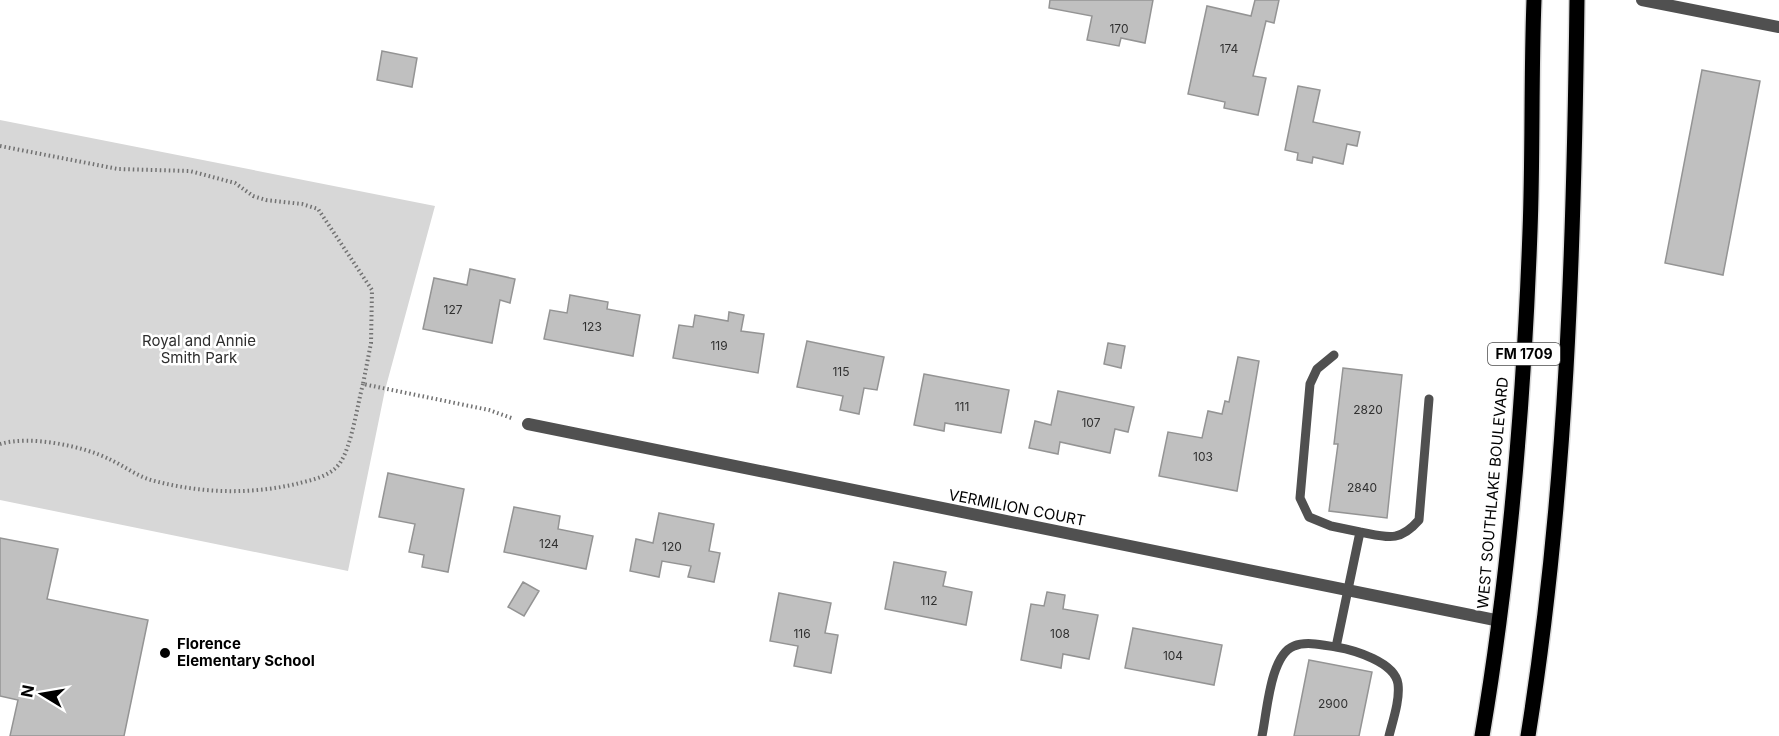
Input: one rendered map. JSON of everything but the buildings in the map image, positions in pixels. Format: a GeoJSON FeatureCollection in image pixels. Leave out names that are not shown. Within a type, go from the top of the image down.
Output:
{"type":"FeatureCollection","features":[{"type":"Feature","properties":{"kind":"main road","name":"WEST SOUTHLAKE BOULEVARD"},"geometry":{"type":"LineString","coordinates":[[1482,736],[1500,621],[1524,357],[1530,231],[1534,0]]}},
{"type":"Feature","properties":{"kind":"main road","name":"FM 1709"},"geometry":{"type":"LineString","coordinates":[[1528,736],[1552,551],[1563,422],[1576,172],[1578,0]]}},
{"type":"Feature","properties":{"kind":"street"},"geometry":{"type":"LineString","coordinates":[[1642,0],[1779,27]]}},
{"type":"Feature","properties":{"kind":"street","name":"VERMILION COURT"},"geometry":{"type":"LineString","coordinates":[[528,424],[1500,621]]}},
{"type":"Feature","properties":{"kind":"lane"},"geometry":{"type":"LineString","coordinates":[[1334,355],[1317,369],[1310,384],[1300,498],[1309,517],[1331,526],[1391,538],[1408,532],[1419,520],[1429,399]]}},
{"type":"Feature","properties":{"kind":"lane"},"geometry":{"type":"LineString","coordinates":[[1336,647],[1360,532]]}},
{"type":"Feature","properties":{"kind":"lane"},"geometry":{"type":"LineString","coordinates":[[1262,736],[1276,667],[1283,653],[1295,645],[1317,644],[1356,651],[1393,672],[1398,682],[1398,694],[1389,736]]}},
{"type":"Feature","properties":{"kind":"path"},"geometry":{"type":"LineString","coordinates":[[0,146],[118,169],[190,171],[235,183],[252,196],[302,204],[318,209],[372,290],[370,343],[363,384],[340,463],[327,474],[285,486],[243,492],[150,480],[109,459],[77,448],[18,440],[0,444]]}},
{"type":"Feature","properties":{"kind":"path"},"geometry":{"type":"LineString","coordinates":[[363,384],[489,410],[528,424]]}},
{"type":"Feature","properties":{"kind":"green space","name":"Royal and Annie Smith Park"},"geometry":{"type":"Polygon","coordinates":[[[0,120],[435,206],[385,390],[348,571],[0,500],[0,120]]]}},
{"type":"Feature","properties":{"kind":"place","name":"Florence Elementary School"},"geometry":{"type":"Point","coordinates":[165,653]}}]}
